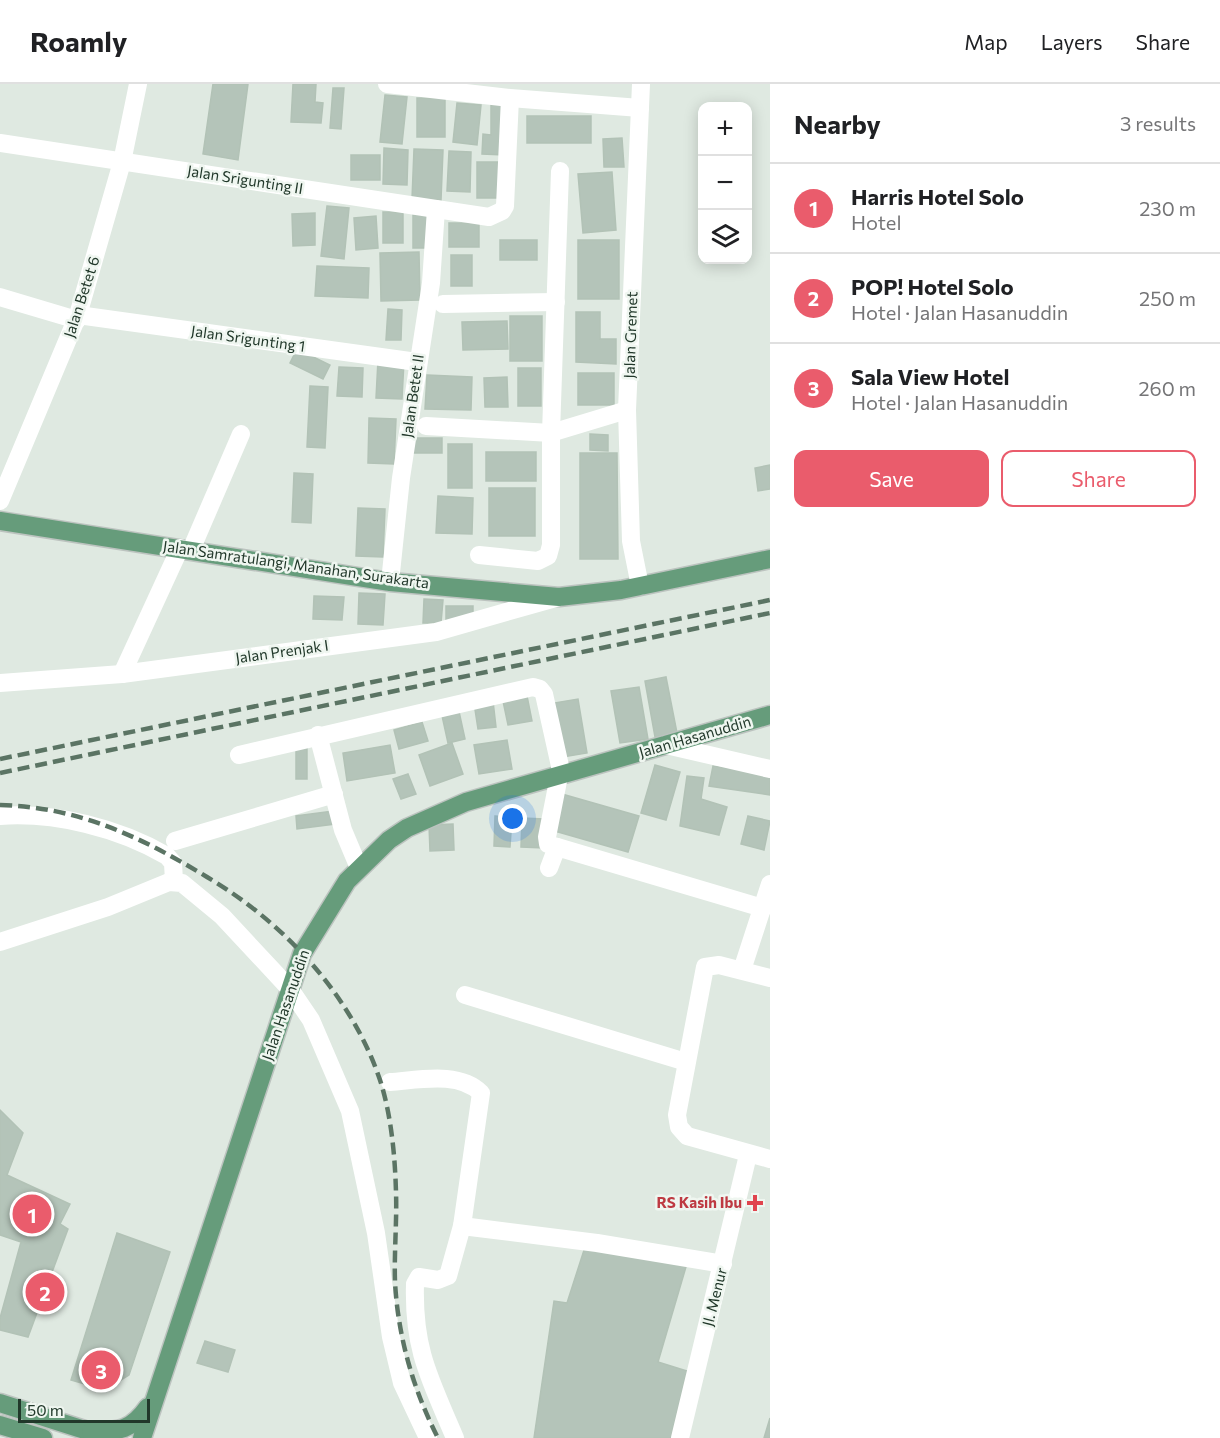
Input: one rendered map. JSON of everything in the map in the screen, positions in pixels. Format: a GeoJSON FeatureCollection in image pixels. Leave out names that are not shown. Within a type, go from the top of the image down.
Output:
{"type":"FeatureCollection","features":[{"type":"Feature","properties":{"kind":"main road","name":"Jalan Samratulangi, Manahan, Surakarta"},"geometry":{"type":"LineString","coordinates":[[0,521],[390,582],[559,597],[588,595],[640,586],[770,559]]}},
{"type":"Feature","properties":{"kind":"main road","name":"Jalan Hasanuddin"},"geometry":{"type":"LineString","coordinates":[[142,1438],[152,1401],[290,989],[309,939],[334,898],[358,868],[407,828],[466,802],[770,715]]}},
{"type":"Feature","properties":{"kind":"main road"},"geometry":{"type":"LineString","coordinates":[[0,1403],[96,1435],[130,1426],[138,1421],[152,1401]]}},
{"type":"Feature","properties":{"kind":"main road"},"geometry":{"type":"LineString","coordinates":[[152,1401],[157,1438]]}},
{"type":"Feature","properties":{"kind":"main road"},"geometry":{"type":"LineString","coordinates":[[0,1425],[43,1438]]}},
{"type":"Feature","properties":{"kind":"street","name":"Jalan Betet 6"},"geometry":{"type":"LineString","coordinates":[[2,490],[77,317],[122,162],[138,84]]}},
{"type":"Feature","properties":{"kind":"street"},"geometry":{"type":"LineString","coordinates":[[387,84],[510,98],[640,108]]}},
{"type":"Feature","properties":{"kind":"street","name":"Jalan Gremet"},"geometry":{"type":"LineString","coordinates":[[640,586],[631,541],[627,410],[641,84]]}},
{"type":"Feature","properties":{"kind":"street","name":"Jalan Srigunting II"},"geometry":{"type":"LineString","coordinates":[[0,143],[489,217],[502,211],[505,206],[510,98]]}},
{"type":"Feature","properties":{"kind":"street"},"geometry":{"type":"LineString","coordinates":[[479,555],[538,561],[548,556],[551,545],[551,433],[560,171]]}},
{"type":"Feature","properties":{"kind":"street","name":"Jalan Betet II"},"geometry":{"type":"LineString","coordinates":[[390,582],[401,478],[417,362],[431,283],[436,209]]}},
{"type":"Feature","properties":{"kind":"street","name":"Jalan Srigunting 1"},"geometry":{"type":"LineString","coordinates":[[0,297],[77,317],[417,362]]}},
{"type":"Feature","properties":{"kind":"street"},"geometry":{"type":"LineString","coordinates":[[443,304],[556,302]]}},
{"type":"Feature","properties":{"kind":"street"},"geometry":{"type":"LineString","coordinates":[[426,426],[551,433],[627,410]]}},
{"type":"Feature","properties":{"kind":"street"},"geometry":{"type":"LineString","coordinates":[[122,674],[186,549],[241,434]]}},
{"type":"Feature","properties":{"kind":"street","name":"Jalan Prenjak I"},"geometry":{"type":"LineString","coordinates":[[0,683],[122,674],[436,632],[559,597]]}},
{"type":"Feature","properties":{"kind":"street"},"geometry":{"type":"LineString","coordinates":[[239,755],[318,735],[537,687],[544,693],[561,775],[546,837],[548,844],[763,908]]}},
{"type":"Feature","properties":{"kind":"street"},"geometry":{"type":"LineString","coordinates":[[318,735],[343,830],[358,868]]}},
{"type":"Feature","properties":{"kind":"street"},"geometry":{"type":"LineString","coordinates":[[666,746],[770,769]]}},
{"type":"Feature","properties":{"kind":"street"},"geometry":{"type":"LineString","coordinates":[[175,841],[334,794]]}},
{"type":"Feature","properties":{"kind":"street"},"geometry":{"type":"LineString","coordinates":[[0,816],[46,816],[119,835],[167,856],[173,862],[174,881]]}},
{"type":"Feature","properties":{"kind":"street"},"geometry":{"type":"LineString","coordinates":[[549,868],[557,847]]}},
{"type":"Feature","properties":{"kind":"street"},"geometry":{"type":"LineString","coordinates":[[0,942],[174,881],[182,883],[222,916],[290,989],[311,1020],[350,1111],[369,1200],[402,1383],[428,1438]]}},
{"type":"Feature","properties":{"kind":"street"},"geometry":{"type":"LineString","coordinates":[[742,970],[770,884]]}},
{"type":"Feature","properties":{"kind":"street"},"geometry":{"type":"LineString","coordinates":[[770,978],[719,965],[705,967],[676,1115],[679,1127],[687,1136],[748,1155],[770,1159]]}},
{"type":"Feature","properties":{"kind":"street"},"geometry":{"type":"LineString","coordinates":[[465,994],[686,1062]]}},
{"type":"Feature","properties":{"kind":"street"},"geometry":{"type":"LineString","coordinates":[[390,1082],[446,1079],[468,1083],[481,1093],[462,1226],[447,1277],[438,1280],[420,1277],[415,1284],[418,1346],[424,1368],[454,1438]]}},
{"type":"Feature","properties":{"kind":"street","name":"Jl. Menur"},"geometry":{"type":"LineString","coordinates":[[681,1438],[748,1155]]}},
{"type":"Feature","properties":{"kind":"street"},"geometry":{"type":"LineString","coordinates":[[462,1226],[597,1243],[723,1264]]}},
{"type":"Feature","properties":{"kind":"building"},"geometry":{"type":"Polygon","coordinates":[[[213,84],[248,84],[238,160],[203,154],[213,84]]]}},
{"type":"Feature","properties":{"kind":"building"},"geometry":{"type":"Polygon","coordinates":[[[293,84],[316,84],[315,102],[323,103],[321,123],[291,122],[293,84]]]}},
{"type":"Feature","properties":{"kind":"building"},"geometry":{"type":"Polygon","coordinates":[[[333,88],[344,88],[341,129],[330,128],[333,88]]]}},
{"type":"Feature","properties":{"kind":"building"},"geometry":{"type":"Polygon","coordinates":[[[385,95],[407,97],[402,144],[380,142],[385,95]]]}},
{"type":"Feature","properties":{"kind":"building"},"geometry":{"type":"Polygon","coordinates":[[[417,98],[445,98],[445,137],[417,137],[417,98]]]}},
{"type":"Feature","properties":{"kind":"building"},"geometry":{"type":"Polygon","coordinates":[[[457,103],[481,105],[477,145],[453,142],[457,103]]]}},
{"type":"Feature","properties":{"kind":"building"},"geometry":{"type":"Polygon","coordinates":[[[491,105],[503,105],[504,155],[482,154],[483,134],[491,135],[491,105]]]}},
{"type":"Feature","properties":{"kind":"building"},"geometry":{"type":"Polygon","coordinates":[[[527,116],[591,116],[591,143],[527,143],[527,116]]]}},
{"type":"Feature","properties":{"kind":"building"},"geometry":{"type":"Polygon","coordinates":[[[622,138],[624,167],[604,167],[603,139],[622,138]]]}},
{"type":"Feature","properties":{"kind":"building"},"geometry":{"type":"Polygon","coordinates":[[[384,148],[408,150],[407,185],[383,184],[384,148]]]}},
{"type":"Feature","properties":{"kind":"building"},"geometry":{"type":"Polygon","coordinates":[[[414,149],[443,150],[441,200],[412,199],[414,149]]]}},
{"type":"Feature","properties":{"kind":"building"},"geometry":{"type":"Polygon","coordinates":[[[449,151],[471,152],[470,192],[447,191],[449,151]]]}},
{"type":"Feature","properties":{"kind":"building"},"geometry":{"type":"Polygon","coordinates":[[[351,155],[380,155],[380,180],[351,180],[351,155]]]}},
{"type":"Feature","properties":{"kind":"building"},"geometry":{"type":"Polygon","coordinates":[[[477,162],[501,162],[501,198],[477,198],[477,162]]]}},
{"type":"Feature","properties":{"kind":"building"},"geometry":{"type":"Polygon","coordinates":[[[612,172],[616,230],[583,233],[578,174],[612,172]]]}},
{"type":"Feature","properties":{"kind":"building"},"geometry":{"type":"Polygon","coordinates":[[[327,206],[349,208],[344,259],[321,256],[327,206]]]}},
{"type":"Feature","properties":{"kind":"building"},"geometry":{"type":"Polygon","coordinates":[[[383,212],[403,212],[403,243],[383,243],[383,212]]]}},
{"type":"Feature","properties":{"kind":"building"},"geometry":{"type":"Polygon","coordinates":[[[315,213],[315,245],[293,246],[292,214],[315,213]]]}},
{"type":"Feature","properties":{"kind":"building"},"geometry":{"type":"Polygon","coordinates":[[[413,215],[431,215],[431,248],[413,248],[413,215]]]}},
{"type":"Feature","properties":{"kind":"building"},"geometry":{"type":"Polygon","coordinates":[[[376,216],[378,248],[356,250],[354,218],[376,216]]]}},
{"type":"Feature","properties":{"kind":"building"},"geometry":{"type":"Polygon","coordinates":[[[449,223],[479,223],[479,247],[449,247],[449,223]]]}},
{"type":"Feature","properties":{"kind":"building"},"geometry":{"type":"Polygon","coordinates":[[[500,240],[537,240],[537,260],[500,260],[500,240]]]}},
{"type":"Feature","properties":{"kind":"building"},"geometry":{"type":"Polygon","coordinates":[[[578,240],[619,240],[619,299],[578,299],[578,240]]]}},
{"type":"Feature","properties":{"kind":"building"},"geometry":{"type":"Polygon","coordinates":[[[419,252],[420,300],[381,301],[380,253],[419,252]]]}},
{"type":"Feature","properties":{"kind":"building"},"geometry":{"type":"Polygon","coordinates":[[[451,255],[472,255],[472,286],[451,286],[451,255]]]}},
{"type":"Feature","properties":{"kind":"building"},"geometry":{"type":"Polygon","coordinates":[[[317,266],[369,268],[368,298],[315,296],[317,266]]]}},
{"type":"Feature","properties":{"kind":"building"},"geometry":{"type":"Polygon","coordinates":[[[388,309],[402,310],[401,340],[386,340],[388,309]]]}},
{"type":"Feature","properties":{"kind":"building"},"geometry":{"type":"Polygon","coordinates":[[[576,312],[600,312],[600,339],[616,339],[616,364],[576,362],[576,312]]]}},
{"type":"Feature","properties":{"kind":"building"},"geometry":{"type":"Polygon","coordinates":[[[510,316],[542,316],[542,361],[510,361],[510,316]]]}},
{"type":"Feature","properties":{"kind":"building"},"geometry":{"type":"Polygon","coordinates":[[[507,321],[508,349],[463,350],[462,322],[507,321]]]}},
{"type":"Feature","properties":{"kind":"building"},"geometry":{"type":"Polygon","coordinates":[[[297,349],[330,365],[323,379],[290,363],[297,349]]]}},
{"type":"Feature","properties":{"kind":"building"},"geometry":{"type":"Polygon","coordinates":[[[378,360],[404,361],[402,399],[376,398],[378,360]]]}},
{"type":"Feature","properties":{"kind":"building"},"geometry":{"type":"Polygon","coordinates":[[[339,367],[363,368],[362,397],[337,396],[339,367]]]}},
{"type":"Feature","properties":{"kind":"building"},"geometry":{"type":"Polygon","coordinates":[[[518,368],[541,368],[541,406],[518,406],[518,368]]]}},
{"type":"Feature","properties":{"kind":"building"},"geometry":{"type":"Polygon","coordinates":[[[578,373],[614,373],[614,405],[578,405],[578,373]]]}},
{"type":"Feature","properties":{"kind":"building"},"geometry":{"type":"Polygon","coordinates":[[[427,375],[472,377],[471,410],[425,409],[427,375]]]}},
{"type":"Feature","properties":{"kind":"building"},"geometry":{"type":"Polygon","coordinates":[[[507,377],[508,407],[485,407],[484,378],[507,377]]]}},
{"type":"Feature","properties":{"kind":"building"},"geometry":{"type":"Polygon","coordinates":[[[310,386],[328,387],[325,448],[307,447],[310,386]]]}},
{"type":"Feature","properties":{"kind":"building"},"geometry":{"type":"Polygon","coordinates":[[[369,418],[396,419],[394,464],[368,463],[369,418]]]}},
{"type":"Feature","properties":{"kind":"building"},"geometry":{"type":"Polygon","coordinates":[[[590,434],[608,435],[608,451],[590,450],[590,434]]]}},
{"type":"Feature","properties":{"kind":"building"},"geometry":{"type":"Polygon","coordinates":[[[412,438],[442,438],[442,453],[412,453],[412,438]]]}},
{"type":"Feature","properties":{"kind":"building"},"geometry":{"type":"Polygon","coordinates":[[[448,444],[472,444],[472,488],[448,488],[448,444]]]}},
{"type":"Feature","properties":{"kind":"building"},"geometry":{"type":"Polygon","coordinates":[[[486,452],[536,452],[536,481],[486,481],[486,452]]]}},
{"type":"Feature","properties":{"kind":"building"},"geometry":{"type":"Polygon","coordinates":[[[580,453],[617,453],[618,559],[580,559],[580,453]]]}},
{"type":"Feature","properties":{"kind":"building"},"geometry":{"type":"Polygon","coordinates":[[[770,465],[770,489],[758,491],[755,468],[770,465]]]}},
{"type":"Feature","properties":{"kind":"building"},"geometry":{"type":"Polygon","coordinates":[[[294,473],[313,474],[311,523],[292,522],[294,473]]]}},
{"type":"Feature","properties":{"kind":"building"},"geometry":{"type":"Polygon","coordinates":[[[489,488],[535,488],[535,536],[489,536],[489,488]]]}},
{"type":"Feature","properties":{"kind":"building"},"geometry":{"type":"Polygon","coordinates":[[[438,496],[473,498],[472,534],[436,533],[438,496]]]}},
{"type":"Feature","properties":{"kind":"building"},"geometry":{"type":"Polygon","coordinates":[[[358,508],[385,509],[383,557],[356,556],[358,508]]]}},
{"type":"Feature","properties":{"kind":"building"},"geometry":{"type":"Polygon","coordinates":[[[359,593],[385,594],[383,625],[358,624],[359,593]]]}},
{"type":"Feature","properties":{"kind":"building"},"geometry":{"type":"Polygon","coordinates":[[[314,596],[344,597],[342,620],[313,619],[314,596]]]}},
{"type":"Feature","properties":{"kind":"building"},"geometry":{"type":"Polygon","coordinates":[[[424,599],[443,600],[441,623],[423,623],[424,599]]]}},
{"type":"Feature","properties":{"kind":"building"},"geometry":{"type":"Polygon","coordinates":[[[446,606],[473,606],[473,620],[446,620],[446,606]]]}},
{"type":"Feature","properties":{"kind":"building"},"geometry":{"type":"Polygon","coordinates":[[[666,677],[677,733],[655,737],[645,681],[666,677]]]}},
{"type":"Feature","properties":{"kind":"building"},"geometry":{"type":"Polygon","coordinates":[[[639,687],[648,739],[620,743],[611,691],[639,687]]]}},
{"type":"Feature","properties":{"kind":"building"},"geometry":{"type":"Polygon","coordinates":[[[527,696],[532,721],[508,725],[503,701],[527,696]]]}},
{"type":"Feature","properties":{"kind":"building"},"geometry":{"type":"Polygon","coordinates":[[[578,699],[587,753],[563,757],[554,703],[578,699]]]}},
{"type":"Feature","properties":{"kind":"building"},"geometry":{"type":"Polygon","coordinates":[[[493,701],[496,727],[478,729],[474,703],[493,701]]]}},
{"type":"Feature","properties":{"kind":"building"},"geometry":{"type":"Polygon","coordinates":[[[458,707],[465,739],[448,743],[441,711],[458,707]]]}},
{"type":"Feature","properties":{"kind":"building"},"geometry":{"type":"Polygon","coordinates":[[[422,722],[428,741],[399,749],[394,730],[422,722]]]}},
{"type":"Feature","properties":{"kind":"building"},"geometry":{"type":"Polygon","coordinates":[[[507,740],[512,769],[479,774],[474,745],[507,740]]]}},
{"type":"Feature","properties":{"kind":"building"},"geometry":{"type":"Polygon","coordinates":[[[452,743],[463,774],[430,786],[419,755],[452,743]]]}},
{"type":"Feature","properties":{"kind":"building"},"geometry":{"type":"Polygon","coordinates":[[[390,745],[395,773],[347,781],[343,753],[390,745]]]}},
{"type":"Feature","properties":{"kind":"building"},"geometry":{"type":"Polygon","coordinates":[[[296,748],[307,748],[307,779],[296,779],[296,748]]]}},
{"type":"Feature","properties":{"kind":"building"},"geometry":{"type":"Polygon","coordinates":[[[655,765],[680,772],[666,820],[641,813],[655,765]]]}},
{"type":"Feature","properties":{"kind":"building"},"geometry":{"type":"Polygon","coordinates":[[[713,766],[770,774],[770,795],[709,786],[713,766]]]}},
{"type":"Feature","properties":{"kind":"building"},"geometry":{"type":"Polygon","coordinates":[[[408,774],[416,794],[401,799],[393,779],[408,774]]]}},
{"type":"Feature","properties":{"kind":"building"},"geometry":{"type":"Polygon","coordinates":[[[687,776],[704,778],[701,799],[727,807],[719,835],[680,826],[687,776]]]}},
{"type":"Feature","properties":{"kind":"building"},"geometry":{"type":"Polygon","coordinates":[[[562,794],[639,816],[628,852],[551,830],[562,794]]]}},
{"type":"Feature","properties":{"kind":"building"},"geometry":{"type":"Polygon","coordinates":[[[333,811],[335,824],[297,829],[296,816],[333,811]]]}},
{"type":"Feature","properties":{"kind":"building"},"geometry":{"type":"Polygon","coordinates":[[[495,816],[512,817],[510,847],[494,846],[495,816]]]}},
{"type":"Feature","properties":{"kind":"building"},"geometry":{"type":"Polygon","coordinates":[[[748,816],[770,821],[764,850],[741,844],[748,816]]]}},
{"type":"Feature","properties":{"kind":"building"},"geometry":{"type":"Polygon","coordinates":[[[522,818],[544,819],[544,848],[521,847],[522,818]]]}},
{"type":"Feature","properties":{"kind":"building"},"geometry":{"type":"Polygon","coordinates":[[[453,824],[454,850],[430,851],[429,825],[453,824]]]}},
{"type":"Feature","properties":{"kind":"building"},"geometry":{"type":"Polygon","coordinates":[[[0,1110],[23,1133],[7,1175],[70,1204],[60,1224],[68,1229],[28,1337],[0,1330],[0,1318],[21,1242],[0,1235],[0,1110]]]}},
{"type":"Feature","properties":{"kind":"building"},"geometry":{"type":"Polygon","coordinates":[[[117,1233],[170,1252],[129,1375],[105,1390],[71,1380],[117,1233]]]}},
{"type":"Feature","properties":{"kind":"building"},"geometry":{"type":"Polygon","coordinates":[[[585,1247],[688,1260],[658,1362],[687,1371],[671,1438],[534,1438],[554,1301],[567,1303],[585,1247]]]}},
{"type":"Feature","properties":{"kind":"building"},"geometry":{"type":"Polygon","coordinates":[[[205,1341],[235,1350],[228,1372],[197,1363],[205,1341]]]}},
{"type":"Feature","properties":{"kind":"building"},"geometry":{"type":"Polygon","coordinates":[[[770,1418],[770,1438],[764,1438],[770,1418]]]}},
{"type":"Feature","properties":{"kind":"railway"},"geometry":{"type":"LineString","coordinates":[[0,759],[770,600]]}},
{"type":"Feature","properties":{"kind":"railway"},"geometry":{"type":"LineString","coordinates":[[0,773],[770,613]]}},
{"type":"Feature","properties":{"kind":"railway"},"geometry":{"type":"LineString","coordinates":[[0,805],[56,811],[83,818],[158,849],[235,895],[262,916],[311,963],[333,990],[367,1048],[384,1093],[395,1164],[395,1282],[399,1323],[414,1382],[438,1438]]}},
{"type":"Feature","properties":{"kind":"place","name":"RS Kasih Ibu"},"geometry":{"type":"Point","coordinates":[755,1203]}},
{"type":"Feature","properties":{"kind":"place","name":"Harris Hotel Solo"},"geometry":{"type":"Point","coordinates":[32,1214]}},
{"type":"Feature","properties":{"kind":"place","name":"POP! Hotel Solo"},"geometry":{"type":"Point","coordinates":[45,1292]}},
{"type":"Feature","properties":{"kind":"place","name":"Sala View Hotel"},"geometry":{"type":"Point","coordinates":[101,1370]}}]}
